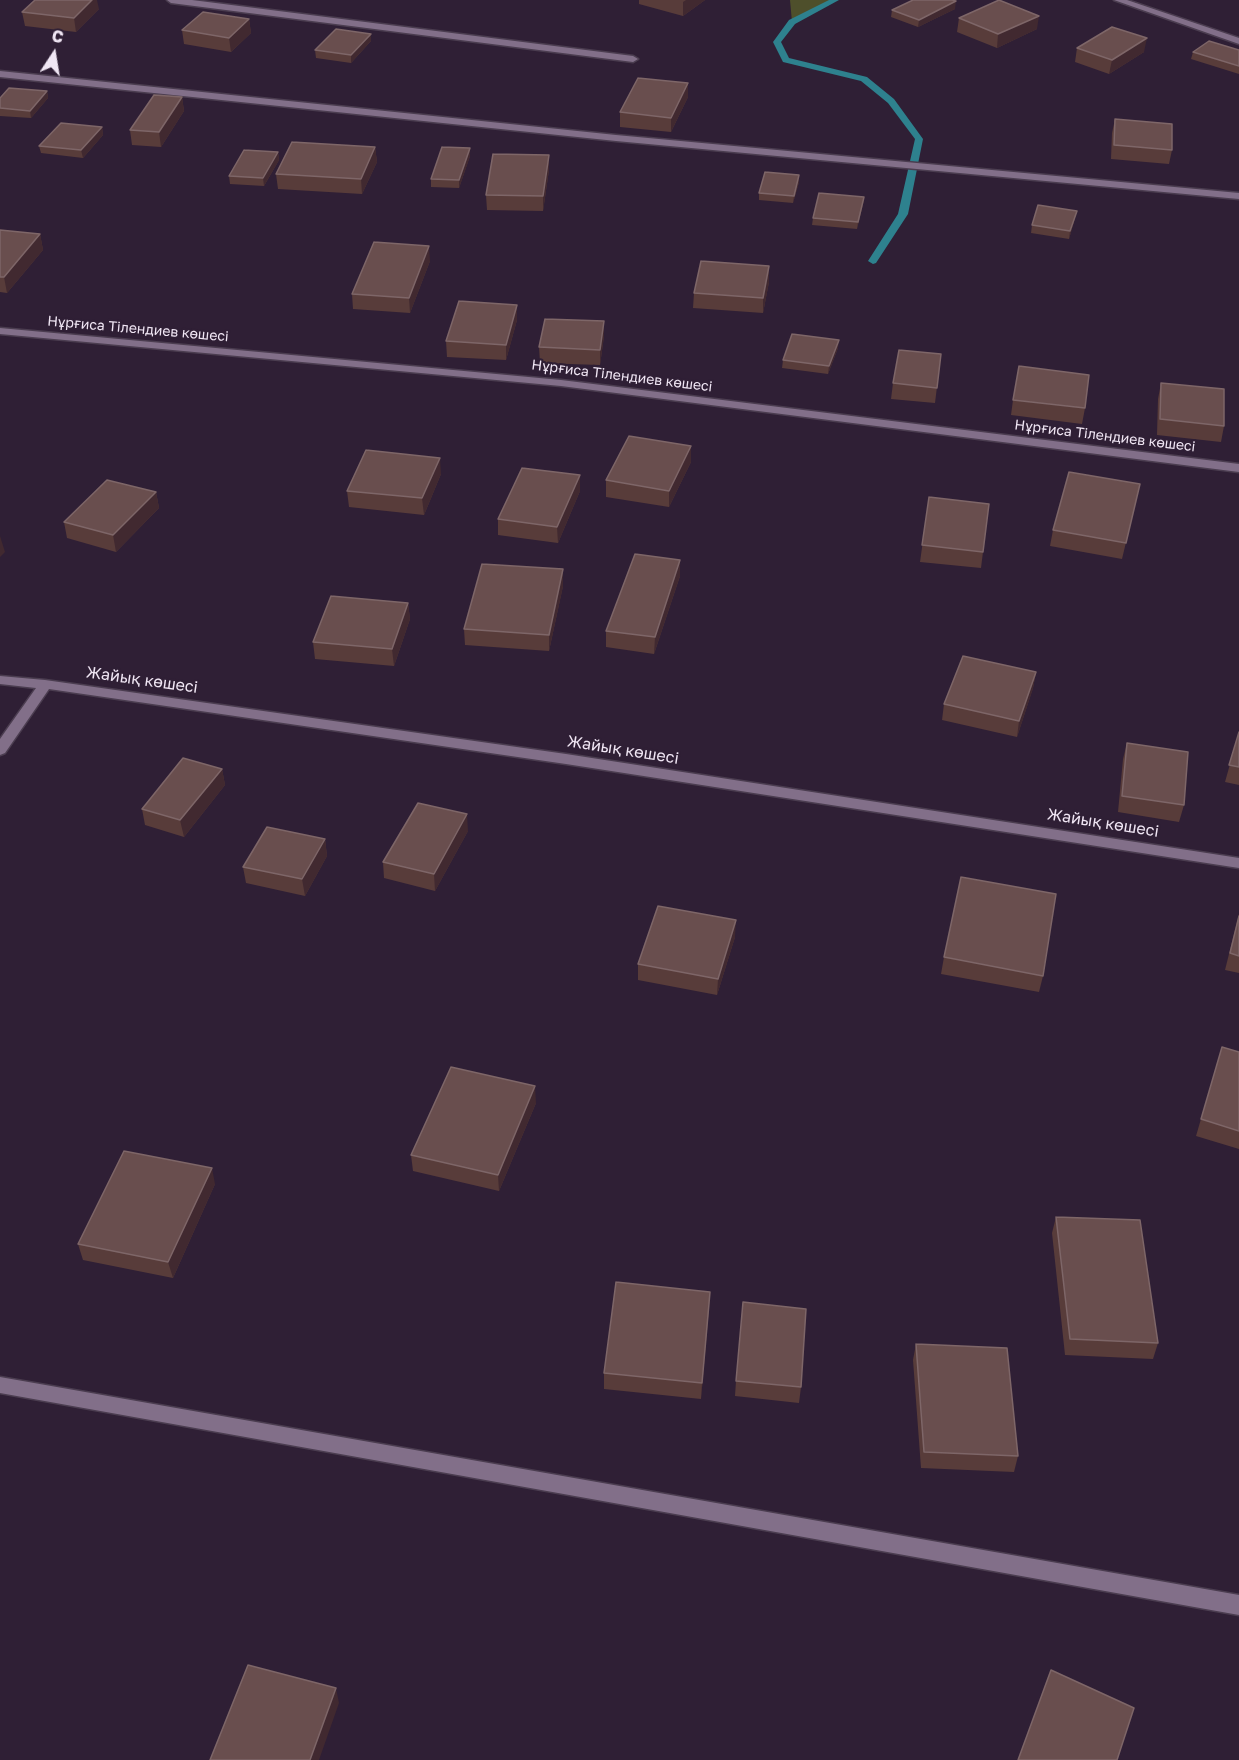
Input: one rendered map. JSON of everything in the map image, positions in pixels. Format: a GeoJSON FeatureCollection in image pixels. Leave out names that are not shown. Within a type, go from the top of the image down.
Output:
{"type":"FeatureCollection","features":[{"type":"Feature","properties":{"kind":"street"},"geometry":{"type":"LineString","coordinates":[[171,0],[633,59]]}},
{"type":"Feature","properties":{"kind":"street"},"geometry":{"type":"LineString","coordinates":[[1118,0],[1239,41]]}},
{"type":"Feature","properties":{"kind":"street"},"geometry":{"type":"LineString","coordinates":[[0,74],[615,138],[1239,196]]}},
{"type":"Feature","properties":{"kind":"street","name":"Нұрғиса Тілендиев көшесі"},"geometry":{"type":"LineString","coordinates":[[0,331],[561,383],[1239,468]]}},
{"type":"Feature","properties":{"kind":"street","name":"Жайық көшесі"},"geometry":{"type":"LineString","coordinates":[[0,680],[45,684],[566,759],[1239,863]]}},
{"type":"Feature","properties":{"kind":"street"},"geometry":{"type":"LineString","coordinates":[[0,750],[45,684]]}},
{"type":"Feature","properties":{"kind":"street"},"geometry":{"type":"LineString","coordinates":[[0,1385],[1239,1605]]}},
{"type":"Feature","properties":{"kind":"green space"},"geometry":{"type":"Polygon","coordinates":[[[790,0],[835,0],[792,22],[790,0]]]}},
{"type":"Feature","properties":{"kind":"building"},"geometry":{"type":"Polygon","coordinates":[[[35,0],[92,0],[74,18],[22,12],[35,0]]]}},
{"type":"Feature","properties":{"kind":"building"},"geometry":{"type":"Polygon","coordinates":[[[913,0],[956,1],[919,20],[892,10],[913,0]]]}},
{"type":"Feature","properties":{"kind":"building"},"geometry":{"type":"Polygon","coordinates":[[[999,0],[1039,16],[998,34],[959,18],[999,0]]]}},
{"type":"Feature","properties":{"kind":"building"},"geometry":{"type":"Polygon","coordinates":[[[203,12],[249,19],[229,38],[182,30],[203,12]]]}},
{"type":"Feature","properties":{"kind":"building"},"geometry":{"type":"Polygon","coordinates":[[[1112,27],[1147,38],[1112,60],[1077,48],[1112,27]]]}},
{"type":"Feature","properties":{"kind":"building"},"geometry":{"type":"Polygon","coordinates":[[[336,29],[371,34],[351,55],[315,50],[336,29]]]}},
{"type":"Feature","properties":{"kind":"building"},"geometry":{"type":"Polygon","coordinates":[[[1209,41],[1239,50],[1239,66],[1193,52],[1209,41]]]}},
{"type":"Feature","properties":{"kind":"building"},"geometry":{"type":"Polygon","coordinates":[[[638,78],[688,83],[671,118],[620,112],[638,78]]]}},
{"type":"Feature","properties":{"kind":"building"},"geometry":{"type":"Polygon","coordinates":[[[9,88],[47,91],[30,111],[0,108],[0,98],[9,88]]]}},
{"type":"Feature","properties":{"kind":"building"},"geometry":{"type":"Polygon","coordinates":[[[154,95],[182,97],[159,132],[130,130],[154,95]]]}},
{"type":"Feature","properties":{"kind":"building"},"geometry":{"type":"Polygon","coordinates":[[[1115,119],[1172,124],[1172,150],[1114,145],[1115,119]]]}},
{"type":"Feature","properties":{"kind":"building"},"geometry":{"type":"Polygon","coordinates":[[[61,123],[102,127],[81,150],[39,146],[61,123]]]}},
{"type":"Feature","properties":{"kind":"building"},"geometry":{"type":"Polygon","coordinates":[[[292,142],[375,147],[361,179],[276,174],[292,142]]]}},
{"type":"Feature","properties":{"kind":"building"},"geometry":{"type":"Polygon","coordinates":[[[442,147],[470,148],[459,180],[431,179],[442,147]]]}},
{"type":"Feature","properties":{"kind":"building"},"geometry":{"type":"Polygon","coordinates":[[[244,150],[278,152],[263,178],[229,176],[244,150]]]}},
{"type":"Feature","properties":{"kind":"building"},"geometry":{"type":"Polygon","coordinates":[[[493,154],[549,155],[543,196],[486,195],[493,154]]]}},
{"type":"Feature","properties":{"kind":"building"},"geometry":{"type":"Polygon","coordinates":[[[765,172],[799,175],[794,196],[759,193],[765,172]]]}},
{"type":"Feature","properties":{"kind":"building"},"geometry":{"type":"Polygon","coordinates":[[[819,193],[864,197],[858,222],[813,218],[819,193]]]}},
{"type":"Feature","properties":{"kind":"building"},"geometry":{"type":"Polygon","coordinates":[[[1038,205],[1077,211],[1070,231],[1032,225],[1038,205]]]}},
{"type":"Feature","properties":{"kind":"building"},"geometry":{"type":"Polygon","coordinates":[[[0,230],[40,234],[4,277],[0,277],[0,230]]]}},
{"type":"Feature","properties":{"kind":"building"},"geometry":{"type":"Polygon","coordinates":[[[374,242],[429,246],[409,298],[352,294],[374,242]]]}},
{"type":"Feature","properties":{"kind":"building"},"geometry":{"type":"Polygon","coordinates":[[[701,261],[769,266],[763,298],[694,293],[701,261]]]}},
{"type":"Feature","properties":{"kind":"building"},"geometry":{"type":"Polygon","coordinates":[[[459,301],[517,305],[506,345],[446,341],[459,301]]]}},
{"type":"Feature","properties":{"kind":"building"},"geometry":{"type":"Polygon","coordinates":[[[545,319],[604,321],[600,350],[539,347],[545,319]]]}},
{"type":"Feature","properties":{"kind":"building"},"geometry":{"type":"Polygon","coordinates":[[[792,334],[839,340],[829,366],[783,360],[792,334]]]}},
{"type":"Feature","properties":{"kind":"building"},"geometry":{"type":"Polygon","coordinates":[[[899,350],[941,354],[937,388],[893,383],[899,350]]]}},
{"type":"Feature","properties":{"kind":"building"},"geometry":{"type":"Polygon","coordinates":[[[1019,366],[1089,375],[1085,408],[1013,400],[1019,366]]]}},
{"type":"Feature","properties":{"kind":"building"},"geometry":{"type":"Polygon","coordinates":[[[1161,383],[1224,389],[1224,426],[1160,419],[1161,383]]]}},
{"type":"Feature","properties":{"kind":"building"},"geometry":{"type":"Polygon","coordinates":[[[629,436],[691,446],[669,491],[606,480],[629,436]]]}},
{"type":"Feature","properties":{"kind":"building"},"geometry":{"type":"Polygon","coordinates":[[[366,450],[440,458],[422,498],[347,491],[366,450]]]}},
{"type":"Feature","properties":{"kind":"building"},"geometry":{"type":"Polygon","coordinates":[[[522,468],[580,475],[557,527],[498,519],[522,468]]]}},
{"type":"Feature","properties":{"kind":"building"},"geometry":{"type":"Polygon","coordinates":[[[1069,472],[1140,484],[1126,543],[1053,530],[1069,472]]]}},
{"type":"Feature","properties":{"kind":"building"},"geometry":{"type":"Polygon","coordinates":[[[107,480],[156,492],[113,535],[64,522],[107,480]]]}},
{"type":"Feature","properties":{"kind":"building"},"geometry":{"type":"Polygon","coordinates":[[[929,497],[989,504],[983,552],[922,545],[929,497]]]}},
{"type":"Feature","properties":{"kind":"building"},"geometry":{"type":"Polygon","coordinates":[[[635,554],[680,560],[655,637],[606,631],[635,554]]]}},
{"type":"Feature","properties":{"kind":"building"},"geometry":{"type":"Polygon","coordinates":[[[482,564],[563,569],[549,635],[464,629],[482,564]]]}},
{"type":"Feature","properties":{"kind":"building"},"geometry":{"type":"Polygon","coordinates":[[[331,596],[408,603],[392,649],[313,642],[331,596]]]}},
{"type":"Feature","properties":{"kind":"building"},"geometry":{"type":"Polygon","coordinates":[[[963,656],[1036,672],[1019,721],[944,704],[963,656]]]}},
{"type":"Feature","properties":{"kind":"building"},"geometry":{"type":"Polygon","coordinates":[[[1239,732],[1239,767],[1229,765],[1239,732]]]}},
{"type":"Feature","properties":{"kind":"building"},"geometry":{"type":"Polygon","coordinates":[[[1127,743],[1188,752],[1184,805],[1122,796],[1127,743]]]}},
{"type":"Feature","properties":{"kind":"building"},"geometry":{"type":"Polygon","coordinates":[[[183,758],[222,769],[180,820],[142,809],[183,758]]]}},
{"type":"Feature","properties":{"kind":"building"},"geometry":{"type":"Polygon","coordinates":[[[418,803],[467,814],[434,874],[383,862],[418,803]]]}},
{"type":"Feature","properties":{"kind":"building"},"geometry":{"type":"Polygon","coordinates":[[[267,827],[325,839],[302,879],[243,867],[267,827]]]}},
{"type":"Feature","properties":{"kind":"building"},"geometry":{"type":"Polygon","coordinates":[[[961,877],[1056,894],[1043,976],[944,957],[961,877]]]}},
{"type":"Feature","properties":{"kind":"building"},"geometry":{"type":"Polygon","coordinates":[[[658,906],[736,920],[718,979],[638,964],[658,906]]]}},
{"type":"Feature","properties":{"kind":"building"},"geometry":{"type":"Polygon","coordinates":[[[1239,916],[1239,956],[1230,953],[1239,916]]]}},
{"type":"Feature","properties":{"kind":"building"},"geometry":{"type":"Polygon","coordinates":[[[1222,1047],[1239,1052],[1239,1131],[1201,1119],[1222,1047]]]}},
{"type":"Feature","properties":{"kind":"building"},"geometry":{"type":"Polygon","coordinates":[[[451,1067],[535,1086],[498,1175],[411,1155],[451,1067]]]}},
{"type":"Feature","properties":{"kind":"building"},"geometry":{"type":"Polygon","coordinates":[[[124,1151],[212,1168],[168,1262],[78,1244],[124,1151]]]}},
{"type":"Feature","properties":{"kind":"building"},"geometry":{"type":"Polygon","coordinates":[[[1056,1217],[1140,1220],[1158,1343],[1070,1339],[1056,1217]]]}},
{"type":"Feature","properties":{"kind":"building"},"geometry":{"type":"Polygon","coordinates":[[[616,1282],[710,1292],[702,1383],[604,1373],[616,1282]]]}},
{"type":"Feature","properties":{"kind":"building"},"geometry":{"type":"Polygon","coordinates":[[[743,1302],[806,1309],[801,1387],[736,1381],[743,1302]]]}},
{"type":"Feature","properties":{"kind":"building"},"geometry":{"type":"Polygon","coordinates":[[[916,1344],[1007,1348],[1018,1456],[924,1452],[916,1344]]]}},
{"type":"Feature","properties":{"kind":"building"},"geometry":{"type":"Polygon","coordinates":[[[248,1665],[336,1688],[310,1760],[210,1760],[248,1665]]]}},
{"type":"Feature","properties":{"kind":"building"},"geometry":{"type":"Polygon","coordinates":[[[1051,1670],[1134,1708],[1117,1760],[1018,1760],[1051,1670]]]}},
{"type":"Feature","properties":{"kind":"waterway"},"geometry":{"type":"LineString","coordinates":[[835,0],[792,22],[777,42],[786,60],[864,79],[891,101],[919,139],[903,214],[873,261]]}}]}
